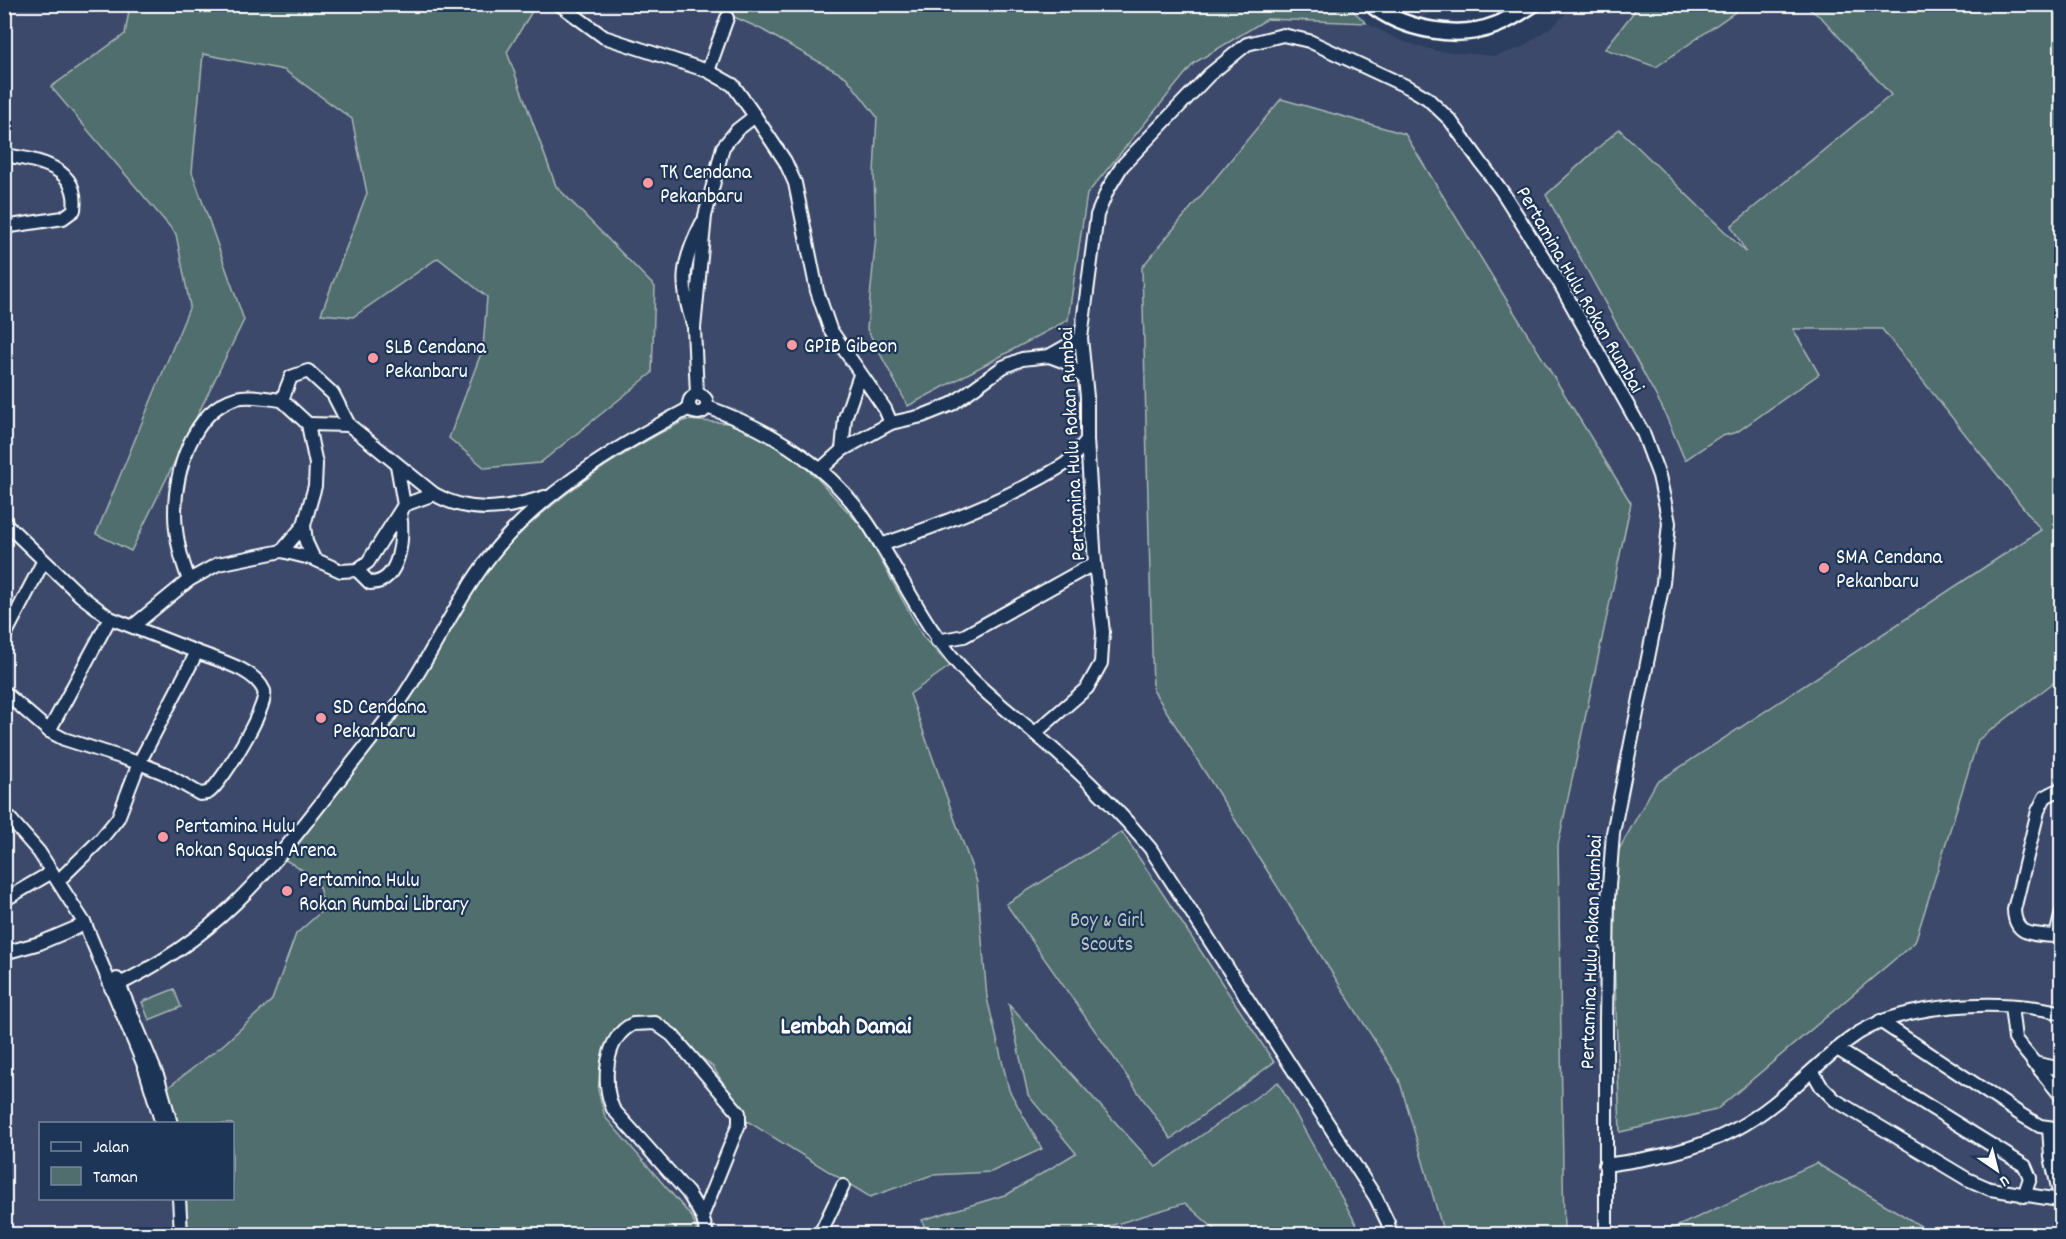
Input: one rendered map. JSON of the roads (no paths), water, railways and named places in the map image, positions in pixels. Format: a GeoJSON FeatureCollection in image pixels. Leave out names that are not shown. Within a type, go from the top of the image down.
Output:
{"type":"FeatureCollection","features":[{"type":"Feature","properties":{"kind":"main road"},"geometry":{"type":"LineString","coordinates":[[1371,4],[1390,17],[1445,31],[1477,30],[1495,26],[1533,4]]}},
{"type":"Feature","properties":{"kind":"street"},"geometry":{"type":"LineString","coordinates":[[559,4],[604,37],[708,71],[733,85],[785,161],[795,183],[817,291],[830,329],[885,409],[891,423]]}},
{"type":"Feature","properties":{"kind":"street"},"geometry":{"type":"LineString","coordinates":[[708,71],[727,18]]}},
{"type":"Feature","properties":{"kind":"street","name":"Pertamina Hulu Rokan Rumbai"},"geometry":{"type":"LineString","coordinates":[[1035,733],[1087,688],[1101,663],[1103,632],[1095,563],[1087,440],[1088,413],[1081,338],[1097,215],[1122,166],[1233,53],[1247,44],[1283,35],[1309,41],[1360,63],[1427,98],[1450,120],[1503,193],[1559,282],[1643,434],[1659,476],[1669,524],[1663,583],[1613,833],[1608,900],[1606,1234]]}},
{"type":"Feature","properties":{"kind":"street"},"geometry":{"type":"LineString","coordinates":[[697,394],[694,328],[705,216],[723,147],[737,130],[755,116]]}},
{"type":"Feature","properties":{"kind":"street"},"geometry":{"type":"LineString","coordinates":[[4,155],[56,168],[73,186],[76,194],[74,210],[63,218],[4,227]]}},
{"type":"Feature","properties":{"kind":"street"},"geometry":{"type":"LineString","coordinates":[[694,328],[687,305],[683,266],[705,216]]}},
{"type":"Feature","properties":{"kind":"street"},"geometry":{"type":"LineString","coordinates":[[821,469],[842,450],[891,423],[922,416],[952,404],[1003,367],[1022,359],[1049,356],[1081,338]]}},
{"type":"Feature","properties":{"kind":"street"},"geometry":{"type":"LineString","coordinates":[[1049,356],[1065,362],[1084,378]]}},
{"type":"Feature","properties":{"kind":"street"},"geometry":{"type":"LineString","coordinates":[[282,400],[291,377],[308,371],[333,394],[349,424],[434,494],[462,507],[493,509],[520,505],[550,496]]}},
{"type":"Feature","properties":{"kind":"street"},"geometry":{"type":"LineString","coordinates":[[842,450],[845,418],[860,375]]}},
{"type":"Feature","properties":{"kind":"street"},"geometry":{"type":"LineString","coordinates":[[697,394],[706,398],[707,407]]}},
{"type":"Feature","properties":{"kind":"street"},"geometry":{"type":"LineString","coordinates":[[690,408],[690,399],[697,394]]}},
{"type":"Feature","properties":{"kind":"street"},"geometry":{"type":"LineString","coordinates":[[189,580],[182,562],[175,513],[182,464],[189,444],[201,425],[219,406],[237,398],[282,400],[308,424],[316,464],[315,486],[304,525],[306,542],[314,559]]}},
{"type":"Feature","properties":{"kind":"street"},"geometry":{"type":"LineString","coordinates":[[690,408],[699,413],[707,407]]}},
{"type":"Feature","properties":{"kind":"street"},"geometry":{"type":"LineString","coordinates":[[707,407],[739,419],[778,439],[821,469],[847,496],[881,545],[937,641],[973,680],[1035,733],[1110,803],[1150,848],[1376,1198],[1388,1223],[1390,1234]]}},
{"type":"Feature","properties":{"kind":"street"},"geometry":{"type":"LineString","coordinates":[[116,986],[152,968],[189,943],[232,908],[265,874],[404,694],[490,556],[550,496],[642,435],[690,408]]}},
{"type":"Feature","properties":{"kind":"street"},"geometry":{"type":"LineString","coordinates":[[308,424],[349,424]]}},
{"type":"Feature","properties":{"kind":"street"},"geometry":{"type":"LineString","coordinates":[[881,545],[976,507],[1067,463],[1087,440]]}},
{"type":"Feature","properties":{"kind":"street"},"geometry":{"type":"LineString","coordinates":[[1067,463],[1090,471]]}},
{"type":"Feature","properties":{"kind":"street"},"geometry":{"type":"LineString","coordinates":[[357,570],[370,583],[389,577],[402,527],[397,465]]}},
{"type":"Feature","properties":{"kind":"street"},"geometry":{"type":"LineString","coordinates":[[133,626],[189,580],[218,564],[282,550],[314,559],[341,571],[357,570],[368,562],[402,509],[434,494]]}},
{"type":"Feature","properties":{"kind":"street"},"geometry":{"type":"LineString","coordinates":[[4,522],[43,562],[110,618],[236,668],[257,681],[265,693],[263,708],[219,780],[206,793],[200,794],[164,773],[140,763],[64,739],[49,731],[4,692]]}},
{"type":"Feature","properties":{"kind":"street"},"geometry":{"type":"LineString","coordinates":[[282,550],[304,525]]}},
{"type":"Feature","properties":{"kind":"street"},"geometry":{"type":"LineString","coordinates":[[4,637],[43,562]]}},
{"type":"Feature","properties":{"kind":"street"},"geometry":{"type":"LineString","coordinates":[[937,641],[964,636],[1095,563]]}},
{"type":"Feature","properties":{"kind":"street"},"geometry":{"type":"LineString","coordinates":[[49,731],[62,711],[110,618]]}},
{"type":"Feature","properties":{"kind":"street"},"geometry":{"type":"LineString","coordinates":[[4,900],[55,876],[101,839],[118,818],[140,763],[197,652]]}},
{"type":"Feature","properties":{"kind":"street"},"geometry":{"type":"LineString","coordinates":[[2061,788],[2045,797],[2038,811],[2014,910],[2014,919],[2020,929],[2036,935],[2059,937],[2061,912]]}},
{"type":"Feature","properties":{"kind":"street"},"geometry":{"type":"LineString","coordinates":[[4,812],[55,876],[85,924],[158,1077],[170,1122]]}},
{"type":"Feature","properties":{"kind":"street"},"geometry":{"type":"LineString","coordinates":[[4,953],[40,943],[85,924]]}},
{"type":"Feature","properties":{"kind":"street"},"geometry":{"type":"LineString","coordinates":[[116,986],[161,1122]]}},
{"type":"Feature","properties":{"kind":"street"},"geometry":{"type":"LineString","coordinates":[[1605,1165],[1659,1157],[1699,1145],[1736,1129],[1813,1072],[1863,1029],[1880,1021],[1950,1008],[2011,1006],[2061,1013]]}},
{"type":"Feature","properties":{"kind":"street"},"geometry":{"type":"LineString","coordinates":[[2011,1006],[2015,1039],[2061,1098]]}},
{"type":"Feature","properties":{"kind":"street"},"geometry":{"type":"LineString","coordinates":[[1813,1072],[1821,1086],[1835,1100],[1903,1143],[1967,1179],[1990,1189],[2060,1203],[2055,1129],[2014,1111],[1880,1021]]}},
{"type":"Feature","properties":{"kind":"street"},"geometry":{"type":"LineString","coordinates":[[702,1216],[739,1124],[739,1113],[672,1035],[656,1023],[633,1024],[619,1036],[610,1053],[606,1088],[608,1098],[613,1109],[688,1193],[702,1216],[707,1234]]}},
{"type":"Feature","properties":{"kind":"street"},"geometry":{"type":"LineString","coordinates":[[1837,1049],[2025,1166],[2030,1178],[2024,1196]]}},
{"type":"Feature","properties":{"kind":"street"},"geometry":{"type":"LineString","coordinates":[[2033,1063],[2061,1069]]}},
{"type":"Feature","properties":{"kind":"street"},"geometry":{"type":"LineString","coordinates":[[820,1234],[843,1186]]}},
{"type":"Feature","properties":{"kind":"street"},"geometry":{"type":"LineString","coordinates":[[172,1200],[173,1234]]}},
{"type":"Feature","properties":{"kind":"street"},"geometry":{"type":"LineString","coordinates":[[179,1200],[181,1234]]}},
{"type":"Feature","properties":{"kind":"place","name":"TK Cendana Pekanbaru"},"geometry":{"type":"Point","coordinates":[648,183]}},
{"type":"Feature","properties":{"kind":"place","name":"GPIB Gibeon"},"geometry":{"type":"Point","coordinates":[792,345]}},
{"type":"Feature","properties":{"kind":"place","name":"SLB Cendana Pekanbaru"},"geometry":{"type":"Point","coordinates":[373,358]}},
{"type":"Feature","properties":{"kind":"place","name":"SMA Cendana Pekanbaru"},"geometry":{"type":"Point","coordinates":[1824,568]}},
{"type":"Feature","properties":{"kind":"place","name":"SD Cendana Pekanbaru"},"geometry":{"type":"Point","coordinates":[321,718]}},
{"type":"Feature","properties":{"kind":"place","name":"Pertamina Hulu Rokan Squash Arena"},"geometry":{"type":"Point","coordinates":[163,837]}},
{"type":"Feature","properties":{"kind":"place","name":"Pertamina Hulu Rokan Rumbai Library"},"geometry":{"type":"Point","coordinates":[287,891]}},
{"type":"Feature","properties":{"kind":"district","name":"Lembah Damai"},"geometry":{"type":"Point","coordinates":[846,1025]}},
{"type":"Feature","properties":{"kind":"park label","name":"Boy & Girl Scouts"},"geometry":{"type":"Point","coordinates":[1107,931]}}]}
